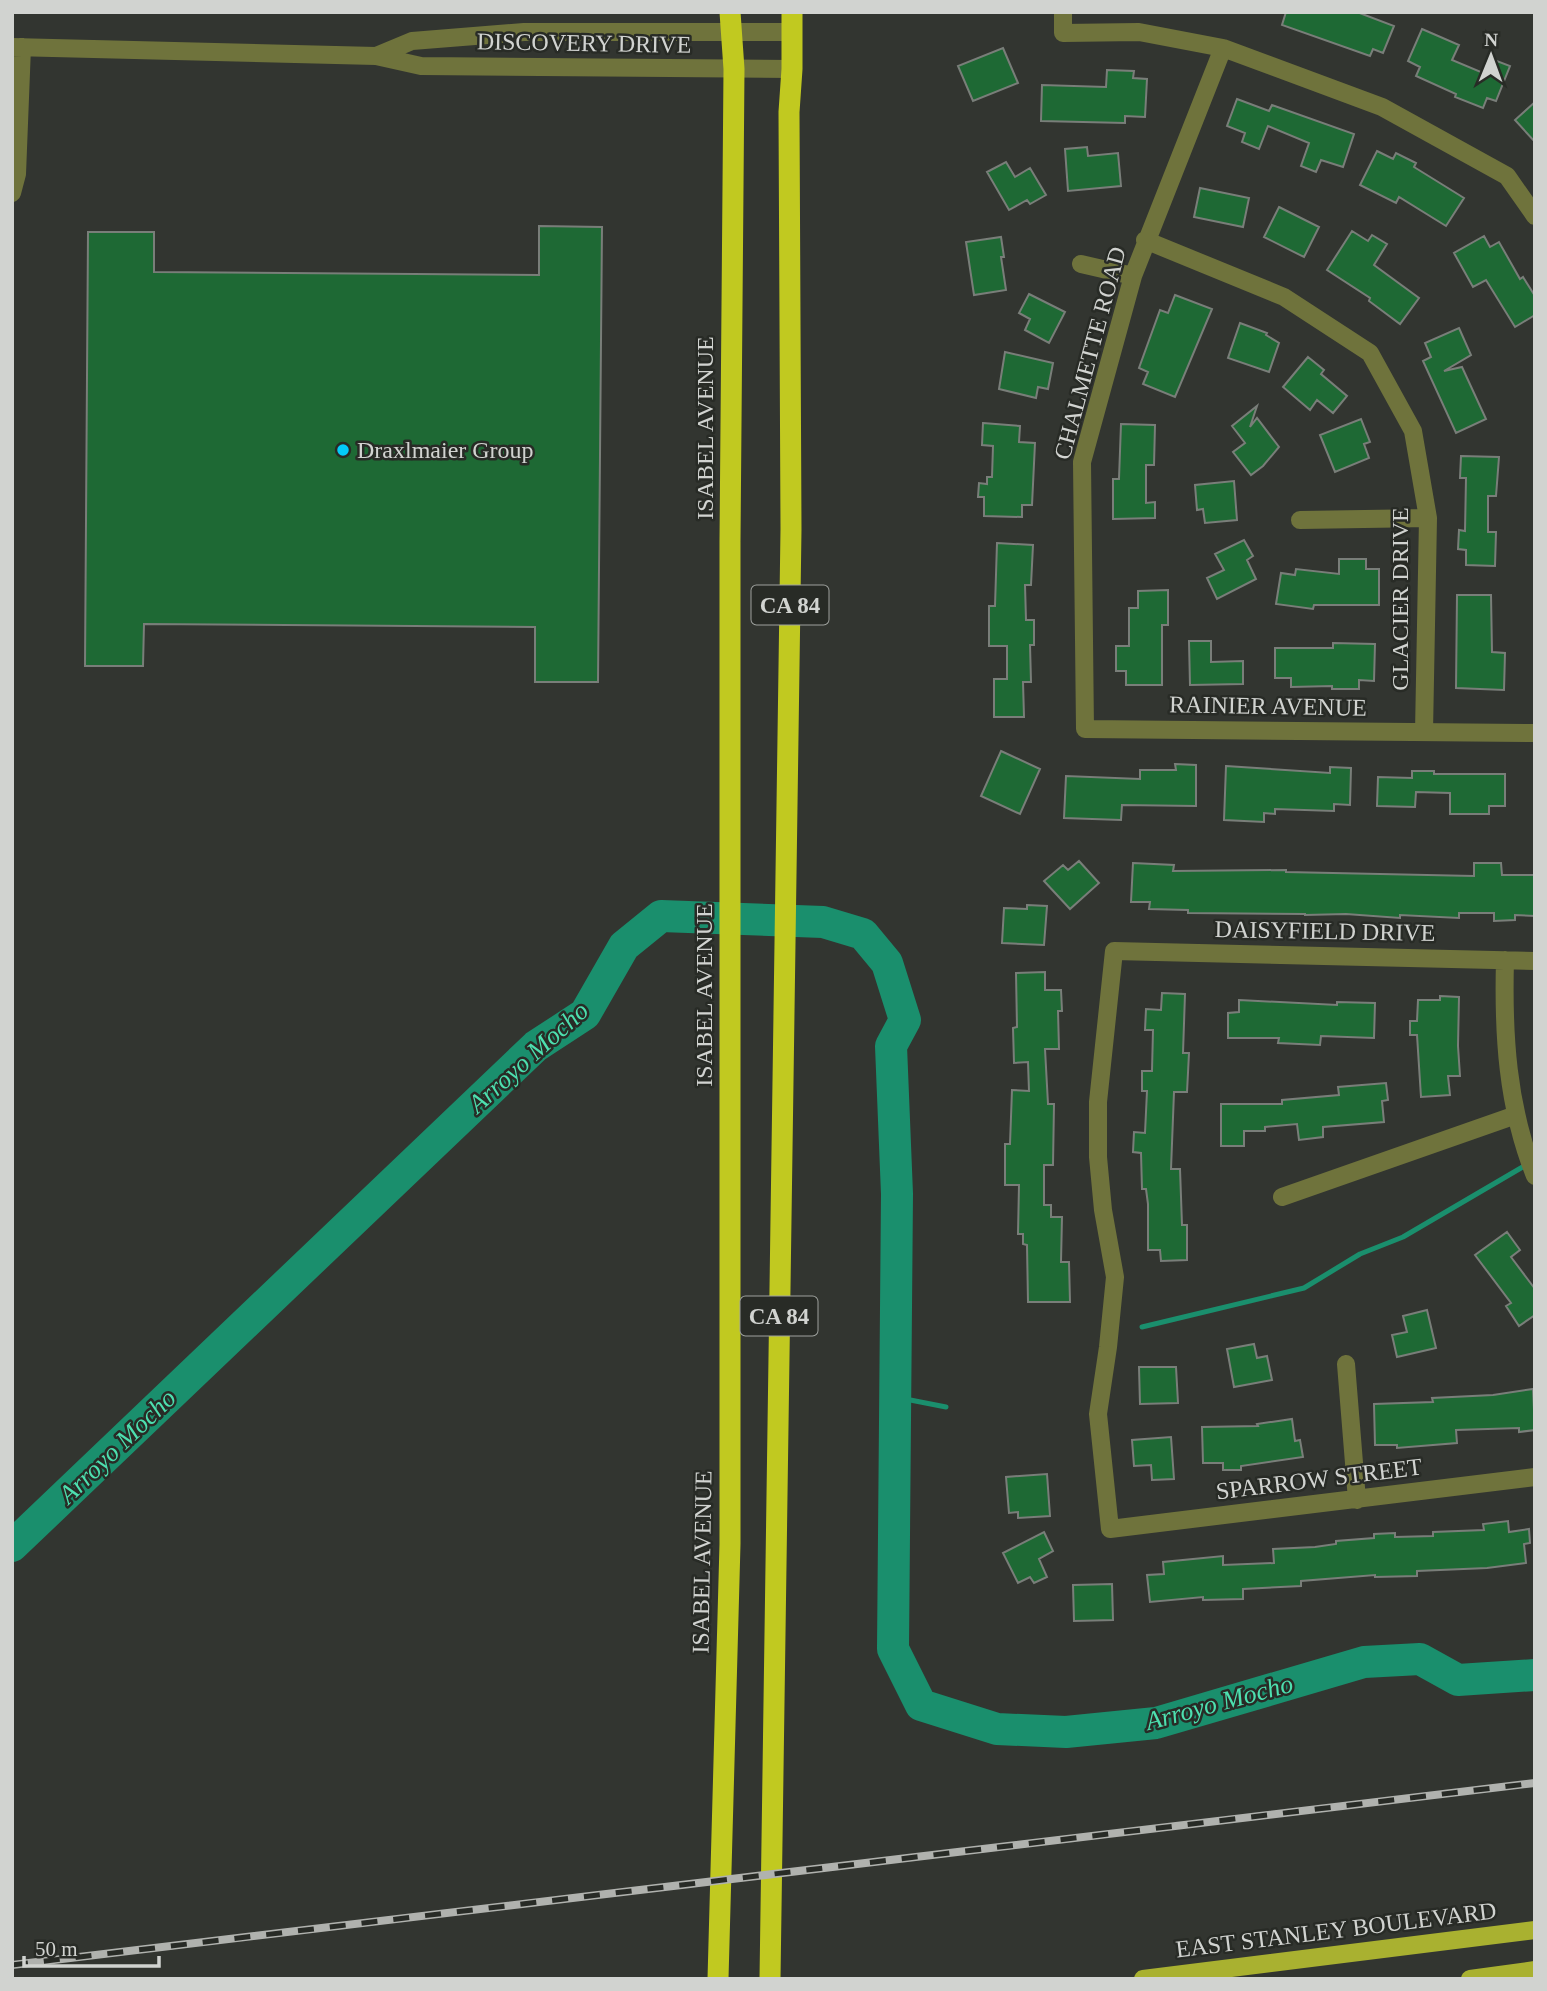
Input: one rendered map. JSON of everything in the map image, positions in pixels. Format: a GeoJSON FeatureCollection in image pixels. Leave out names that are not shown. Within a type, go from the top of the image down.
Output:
{"type":"FeatureCollection","features":[{"type":"Feature","properties":{"kind":"highway","name":"ISABEL AVENUE"},"geometry":{"type":"LineString","coordinates":[[719,1979],[730,1544],[734,69],[730,22]]}},
{"type":"Feature","properties":{"kind":"highway","name":"CA 84"},"geometry":{"type":"LineString","coordinates":[[770,1979],[791,529],[791,22]]}},
{"type":"Feature","properties":{"kind":"main road","name":"EAST STANLEY BOULEVARD"},"geometry":{"type":"LineString","coordinates":[[1143,1979],[1535,1930]]}},
{"type":"Feature","properties":{"kind":"main road"},"geometry":{"type":"LineString","coordinates":[[1470,1979],[1535,1970]]}},
{"type":"Feature","properties":{"kind":"street"},"geometry":{"type":"LineString","coordinates":[[1063,12],[1063,33],[1139,32],[1223,48],[1382,107],[1507,176],[1535,216]]}},
{"type":"Feature","properties":{"kind":"street","name":"DISCOVERY DRIVE"},"geometry":{"type":"LineString","coordinates":[[376,56],[412,41],[524,32],[730,22],[791,22]]}},
{"type":"Feature","properties":{"kind":"street"},"geometry":{"type":"LineString","coordinates":[[12,194],[18,174],[17,47]]}},
{"type":"Feature","properties":{"kind":"street","name":"DISCOVERY DRIVE"},"geometry":{"type":"LineString","coordinates":[[17,47],[376,56],[421,66],[792,69]]}},
{"type":"Feature","properties":{"kind":"street","name":"CHALMETTE ROAD"},"geometry":{"type":"LineString","coordinates":[[1085,729],[1082,462],[1145,240],[1223,48]]}},
{"type":"Feature","properties":{"kind":"street","name":"GLACIER DRIVE"},"geometry":{"type":"LineString","coordinates":[[1145,240],[1284,297],[1370,353],[1413,431],[1428,518],[1424,732]]}},
{"type":"Feature","properties":{"kind":"street"},"geometry":{"type":"LineString","coordinates":[[1081,264],[1133,276]]}},
{"type":"Feature","properties":{"kind":"street"},"geometry":{"type":"LineString","coordinates":[[1300,520],[1428,518]]}},
{"type":"Feature","properties":{"kind":"street","name":"RAINIER AVENUE"},"geometry":{"type":"LineString","coordinates":[[1085,729],[1535,733]]}},
{"type":"Feature","properties":{"kind":"street","name":"DAISYFIELD DRIVE"},"geometry":{"type":"LineString","coordinates":[[1110,1529],[1098,1414],[1115,1277],[1098,1157],[1098,1102],[1114,951],[1535,961]]}},
{"type":"Feature","properties":{"kind":"street"},"geometry":{"type":"LineString","coordinates":[[1504,960],[1503,1018],[1507,1070],[1526,1154],[1535,1176]]}},
{"type":"Feature","properties":{"kind":"street"},"geometry":{"type":"LineString","coordinates":[[1282,1198],[1517,1115]]}},
{"type":"Feature","properties":{"kind":"street"},"geometry":{"type":"LineString","coordinates":[[1346,1364],[1357,1500]]}},
{"type":"Feature","properties":{"kind":"street","name":"SPARROW STREET"},"geometry":{"type":"LineString","coordinates":[[1110,1529],[1535,1477]]}},
{"type":"Feature","properties":{"kind":"building"},"geometry":{"type":"Polygon","coordinates":[[[1286,12],[1357,12],[1394,26],[1383,53],[1373,49],[1370,56],[1282,25],[1286,12]]]}},
{"type":"Feature","properties":{"kind":"building"},"geometry":{"type":"Polygon","coordinates":[[[1422,29],[1459,45],[1452,60],[1483,73],[1489,58],[1510,66],[1496,101],[1487,98],[1483,108],[1455,97],[1456,94],[1416,76],[1420,67],[1408,61],[1422,29]]]}},
{"type":"Feature","properties":{"kind":"building"},"geometry":{"type":"Polygon","coordinates":[[[1003,48],[1018,83],[973,101],[958,66],[1003,48]]]}},
{"type":"Feature","properties":{"kind":"building"},"geometry":{"type":"Polygon","coordinates":[[[1107,70],[1134,71],[1133,78],[1147,79],[1145,117],[1125,116],[1125,123],[1041,121],[1042,85],[1106,87],[1107,70]]]}},
{"type":"Feature","properties":{"kind":"building"},"geometry":{"type":"Polygon","coordinates":[[[1237,99],[1269,111],[1272,105],[1354,134],[1343,167],[1321,160],[1316,172],[1301,166],[1309,143],[1268,126],[1259,149],[1242,142],[1245,133],[1227,126],[1237,99]]]}},
{"type":"Feature","properties":{"kind":"building"},"geometry":{"type":"Polygon","coordinates":[[[1535,102],[1535,142],[1515,120],[1535,102]]]}},
{"type":"Feature","properties":{"kind":"building"},"geometry":{"type":"Polygon","coordinates":[[[1087,147],[1088,156],[1118,153],[1121,186],[1068,191],[1065,149],[1087,147]]]}},
{"type":"Feature","properties":{"kind":"building"},"geometry":{"type":"Polygon","coordinates":[[[1377,151],[1393,159],[1396,153],[1416,163],[1414,167],[1464,198],[1446,226],[1399,197],[1396,203],[1360,185],[1377,151]]]}},
{"type":"Feature","properties":{"kind":"building"},"geometry":{"type":"Polygon","coordinates":[[[1006,162],[1015,177],[1030,168],[1046,195],[1030,204],[1027,200],[1009,210],[987,172],[1006,162]]]}},
{"type":"Feature","properties":{"kind":"building"},"geometry":{"type":"Polygon","coordinates":[[[1200,188],[1249,198],[1243,227],[1194,217],[1200,188]]]}},
{"type":"Feature","properties":{"kind":"building"},"geometry":{"type":"Polygon","coordinates":[[[1279,207],[1319,227],[1304,257],[1264,237],[1279,207]]]}},
{"type":"Feature","properties":{"kind":"building","name":"Draxlmaier Group"},"geometry":{"type":"Polygon","coordinates":[[[539,226],[602,227],[598,682],[535,682],[535,627],[144,624],[143,666],[85,666],[88,232],[154,232],[154,272],[539,275],[539,226]]]}},
{"type":"Feature","properties":{"kind":"building"},"geometry":{"type":"Polygon","coordinates":[[[1352,231],[1368,241],[1372,235],[1387,244],[1374,265],[1419,298],[1400,324],[1369,301],[1370,298],[1327,270],[1352,231]]]}},
{"type":"Feature","properties":{"kind":"building"},"geometry":{"type":"Polygon","coordinates":[[[1484,236],[1490,247],[1499,242],[1520,279],[1523,277],[1535,296],[1535,315],[1515,327],[1486,280],[1473,287],[1454,253],[1484,236]]]}},
{"type":"Feature","properties":{"kind":"building"},"geometry":{"type":"Polygon","coordinates":[[[1001,237],[1006,290],[974,295],[966,242],[1001,237]]]}},
{"type":"Feature","properties":{"kind":"building"},"geometry":{"type":"Polygon","coordinates":[[[1029,294],[1065,312],[1049,343],[1025,330],[1030,319],[1019,313],[1029,294]]]}},
{"type":"Feature","properties":{"kind":"building"},"geometry":{"type":"Polygon","coordinates":[[[1175,295],[1212,309],[1175,397],[1143,384],[1148,372],[1139,368],[1160,310],[1168,313],[1175,295]]]}},
{"type":"Feature","properties":{"kind":"building"},"geometry":{"type":"Polygon","coordinates":[[[1240,323],[1267,333],[1266,335],[1279,343],[1269,372],[1228,358],[1240,323]]]}},
{"type":"Feature","properties":{"kind":"building"},"geometry":{"type":"Polygon","coordinates":[[[1459,328],[1471,355],[1444,371],[1462,367],[1486,419],[1456,433],[1423,361],[1431,357],[1425,343],[1459,328]]]}},
{"type":"Feature","properties":{"kind":"building"},"geometry":{"type":"Polygon","coordinates":[[[1005,352],[1053,363],[1048,389],[1038,387],[1036,398],[999,389],[1005,352]]]}},
{"type":"Feature","properties":{"kind":"building"},"geometry":{"type":"Polygon","coordinates":[[[1308,357],[1324,370],[1321,374],[1347,396],[1333,413],[1317,400],[1310,410],[1283,387],[1308,357]]]}},
{"type":"Feature","properties":{"kind":"building"},"geometry":{"type":"Polygon","coordinates":[[[1257,406],[1250,427],[1257,418],[1279,447],[1263,466],[1251,475],[1233,452],[1245,443],[1232,426],[1257,406]]]}},
{"type":"Feature","properties":{"kind":"building"},"geometry":{"type":"Polygon","coordinates":[[[1361,419],[1370,442],[1364,444],[1369,458],[1335,472],[1320,435],[1361,419]]]}},
{"type":"Feature","properties":{"kind":"building"},"geometry":{"type":"Polygon","coordinates":[[[983,423],[1020,426],[1019,442],[1035,443],[1032,505],[1022,505],[1022,517],[984,516],[984,497],[978,497],[979,483],[987,484],[987,477],[992,477],[993,446],[982,445],[983,423]]]}},
{"type":"Feature","properties":{"kind":"building"},"geometry":{"type":"Polygon","coordinates":[[[1121,424],[1155,425],[1154,465],[1146,465],[1146,503],[1155,502],[1155,518],[1113,519],[1113,479],[1119,479],[1121,424]]]}},
{"type":"Feature","properties":{"kind":"building"},"geometry":{"type":"Polygon","coordinates":[[[1461,456],[1499,457],[1496,496],[1488,496],[1488,532],[1496,532],[1495,566],[1466,565],[1466,550],[1458,549],[1459,530],[1465,531],[1466,478],[1460,478],[1461,456]]]}},
{"type":"Feature","properties":{"kind":"building"},"geometry":{"type":"Polygon","coordinates":[[[1234,481],[1237,520],[1205,523],[1203,509],[1197,510],[1195,485],[1234,481]]]}},
{"type":"Feature","properties":{"kind":"building"},"geometry":{"type":"Polygon","coordinates":[[[1244,540],[1253,556],[1247,560],[1256,579],[1217,599],[1207,578],[1224,570],[1215,554],[1244,540]]]}},
{"type":"Feature","properties":{"kind":"building"},"geometry":{"type":"Polygon","coordinates":[[[997,543],[1033,545],[1031,585],[1025,585],[1026,620],[1034,620],[1034,645],[1030,645],[1031,682],[1023,682],[1024,717],[994,717],[994,679],[1007,679],[1007,646],[989,646],[989,606],[995,606],[997,543]]]}},
{"type":"Feature","properties":{"kind":"building"},"geometry":{"type":"Polygon","coordinates":[[[1339,559],[1366,559],[1366,569],[1379,569],[1379,605],[1314,605],[1313,609],[1276,604],[1281,573],[1295,575],[1296,569],[1339,574],[1339,559]]]}},
{"type":"Feature","properties":{"kind":"building"},"geometry":{"type":"Polygon","coordinates":[[[1168,590],[1168,625],[1162,625],[1162,685],[1126,685],[1126,671],[1116,671],[1116,646],[1129,646],[1129,608],[1138,608],[1138,591],[1168,590]]]}},
{"type":"Feature","properties":{"kind":"building"},"geometry":{"type":"Polygon","coordinates":[[[1457,595],[1491,595],[1492,652],[1505,653],[1504,690],[1456,688],[1457,595]]]}},
{"type":"Feature","properties":{"kind":"building"},"geometry":{"type":"Polygon","coordinates":[[[1189,641],[1211,641],[1211,662],[1243,661],[1243,684],[1190,685],[1189,641]]]}},
{"type":"Feature","properties":{"kind":"building"},"geometry":{"type":"Polygon","coordinates":[[[1333,643],[1375,644],[1374,681],[1359,680],[1359,689],[1332,689],[1332,686],[1291,687],[1291,678],[1275,678],[1275,648],[1333,648],[1333,643]]]}},
{"type":"Feature","properties":{"kind":"building"},"geometry":{"type":"Polygon","coordinates":[[[1001,751],[1040,769],[1020,814],[981,796],[1001,751]]]}},
{"type":"Feature","properties":{"kind":"building"},"geometry":{"type":"Polygon","coordinates":[[[1175,764],[1196,765],[1196,806],[1122,805],[1121,820],[1064,818],[1066,776],[1140,779],[1140,770],[1176,770],[1175,764]]]}},
{"type":"Feature","properties":{"kind":"building"},"geometry":{"type":"Polygon","coordinates":[[[1226,766],[1330,773],[1330,767],[1351,768],[1350,805],[1334,804],[1334,811],[1275,809],[1275,814],[1264,813],[1264,822],[1224,820],[1226,766]]]}},
{"type":"Feature","properties":{"kind":"building"},"geometry":{"type":"Polygon","coordinates":[[[1412,771],[1434,771],[1434,774],[1505,774],[1505,806],[1489,806],[1489,814],[1450,814],[1450,793],[1416,792],[1415,807],[1377,806],[1378,777],[1412,778],[1412,771]]]}},
{"type":"Feature","properties":{"kind":"building"},"geometry":{"type":"Polygon","coordinates":[[[1079,861],[1099,883],[1070,909],[1044,881],[1063,865],[1068,870],[1079,861]]]}},
{"type":"Feature","properties":{"kind":"building"},"geometry":{"type":"Polygon","coordinates":[[[1133,863],[1174,865],[1173,871],[1286,870],[1474,876],[1474,863],[1501,863],[1502,875],[1535,875],[1535,916],[1515,915],[1515,920],[1494,921],[1494,913],[1459,913],[1459,918],[1400,915],[1400,918],[1346,914],[1188,913],[1188,910],[1149,909],[1150,902],[1131,902],[1133,863]]]}},
{"type":"Feature","properties":{"kind":"building"},"geometry":{"type":"Polygon","coordinates":[[[1027,905],[1047,906],[1044,945],[1002,943],[1004,908],[1027,909],[1027,905]]]}},
{"type":"Feature","properties":{"kind":"building"},"geometry":{"type":"Polygon","coordinates":[[[1045,972],[1045,990],[1061,990],[1062,1011],[1058,1011],[1059,1049],[1045,1049],[1048,1104],[1054,1104],[1053,1165],[1044,1165],[1044,1205],[1051,1205],[1051,1217],[1062,1217],[1061,1262],[1069,1262],[1070,1302],[1028,1302],[1027,1245],[1023,1244],[1023,1234],[1018,1234],[1019,1185],[1005,1185],[1005,1144],[1010,1144],[1012,1090],[1029,1091],[1028,1062],[1014,1063],[1013,1028],[1017,1027],[1016,973],[1045,972]]]}},
{"type":"Feature","properties":{"kind":"building"},"geometry":{"type":"Polygon","coordinates":[[[1162,993],[1185,994],[1183,1053],[1189,1053],[1187,1092],[1174,1092],[1171,1169],[1180,1169],[1182,1225],[1187,1225],[1187,1260],[1161,1261],[1160,1250],[1148,1250],[1148,1204],[1146,1189],[1142,1189],[1141,1153],[1133,1152],[1134,1132],[1145,1133],[1147,1091],[1142,1091],[1142,1071],[1152,1071],[1153,1030],[1145,1030],[1146,1009],[1161,1010],[1162,993]]]}},
{"type":"Feature","properties":{"kind":"building"},"geometry":{"type":"Polygon","coordinates":[[[1440,996],[1459,997],[1460,1076],[1448,1076],[1450,1095],[1421,1097],[1417,1035],[1410,1035],[1410,1021],[1417,1021],[1418,1000],[1440,1000],[1440,996]]]}},
{"type":"Feature","properties":{"kind":"building"},"geometry":{"type":"Polygon","coordinates":[[[1239,1000],[1337,1005],[1337,1002],[1375,1003],[1374,1038],[1321,1036],[1320,1045],[1278,1043],[1279,1038],[1228,1038],[1228,1013],[1239,1012],[1239,1000]]]}},
{"type":"Feature","properties":{"kind":"building"},"geometry":{"type":"Polygon","coordinates":[[[1386,1083],[1388,1100],[1382,1101],[1384,1122],[1323,1127],[1323,1137],[1299,1140],[1297,1124],[1265,1127],[1265,1131],[1244,1131],[1244,1146],[1221,1146],[1221,1104],[1282,1104],[1282,1100],[1339,1095],[1338,1087],[1386,1083]]]}},
{"type":"Feature","properties":{"kind":"building"},"geometry":{"type":"Polygon","coordinates":[[[1507,1232],[1520,1250],[1511,1257],[1535,1289],[1535,1315],[1519,1326],[1506,1306],[1511,1303],[1475,1255],[1507,1232]]]}},
{"type":"Feature","properties":{"kind":"building"},"geometry":{"type":"Polygon","coordinates":[[[1427,1310],[1436,1348],[1397,1357],[1392,1335],[1407,1332],[1403,1316],[1427,1310]]]}},
{"type":"Feature","properties":{"kind":"building"},"geometry":{"type":"Polygon","coordinates":[[[1254,1344],[1257,1358],[1267,1356],[1272,1380],[1234,1387],[1227,1349],[1254,1344]]]}},
{"type":"Feature","properties":{"kind":"building"},"geometry":{"type":"Polygon","coordinates":[[[1139,1367],[1176,1367],[1178,1403],[1140,1404],[1139,1367]]]}},
{"type":"Feature","properties":{"kind":"building"},"geometry":{"type":"Polygon","coordinates":[[[1533,1389],[1535,1430],[1456,1430],[1457,1443],[1397,1448],[1397,1445],[1375,1445],[1374,1404],[1433,1402],[1432,1398],[1493,1395],[1533,1389]]]}},
{"type":"Feature","properties":{"kind":"building"},"geometry":{"type":"Polygon","coordinates":[[[1292,1419],[1295,1441],[1300,1440],[1303,1457],[1241,1466],[1241,1470],[1223,1470],[1223,1463],[1203,1463],[1202,1427],[1258,1426],[1257,1424],[1292,1419]]]}},
{"type":"Feature","properties":{"kind":"building"},"geometry":{"type":"Polygon","coordinates":[[[1171,1437],[1174,1479],[1152,1480],[1151,1465],[1134,1466],[1132,1440],[1171,1437]]]}},
{"type":"Feature","properties":{"kind":"building"},"geometry":{"type":"Polygon","coordinates":[[[1047,1474],[1050,1516],[1018,1518],[1018,1512],[1009,1513],[1006,1477],[1047,1474]]]}},
{"type":"Feature","properties":{"kind":"building"},"geometry":{"type":"Polygon","coordinates":[[[1508,1521],[1509,1532],[1529,1529],[1530,1543],[1524,1544],[1526,1563],[1487,1568],[1417,1571],[1417,1576],[1375,1575],[1301,1581],[1301,1586],[1243,1589],[1243,1599],[1203,1600],[1203,1597],[1150,1602],[1147,1575],[1164,1574],[1163,1562],[1223,1556],[1223,1565],[1274,1563],[1273,1549],[1336,1544],[1336,1541],[1374,1538],[1374,1534],[1395,1533],[1395,1537],[1433,1536],[1433,1532],[1484,1530],[1483,1524],[1508,1521]]]}},
{"type":"Feature","properties":{"kind":"building"},"geometry":{"type":"Polygon","coordinates":[[[1044,1532],[1053,1551],[1039,1559],[1047,1577],[1034,1583],[1030,1577],[1018,1583],[1003,1553],[1044,1532]]]}},
{"type":"Feature","properties":{"kind":"building"},"geometry":{"type":"Polygon","coordinates":[[[1112,1584],[1113,1620],[1074,1621],[1073,1585],[1112,1584]]]}},
{"type":"Feature","properties":{"kind":"waterway","name":"Arroyo Mocho"},"geometry":{"type":"LineString","coordinates":[[12,1546],[536,1046],[585,1014],[624,946],[661,916],[823,922],[863,934],[887,963],[905,1020],[891,1046],[897,1194],[893,1649],[921,1705],[997,1729],[1066,1732],[1156,1723],[1364,1662],[1420,1659],[1458,1680],[1535,1675]]}},
{"type":"Feature","properties":{"kind":"waterway","name":"Arroyo Mocho"},"geometry":{"type":"LineString","coordinates":[[1142,1327],[1304,1288],[1360,1254],[1403,1237],[1526,1165]]}},
{"type":"Feature","properties":{"kind":"waterway","name":"Arroyo Mocho"},"geometry":{"type":"LineString","coordinates":[[895,1397],[946,1407]]}},
{"type":"Feature","properties":{"kind":"railway"},"geometry":{"type":"LineString","coordinates":[[12,1965],[1535,1783]]}},
{"type":"Feature","properties":{"kind":"place","name":"Draxlmaier Group"},"geometry":{"type":"Point","coordinates":[343,450]}}]}
